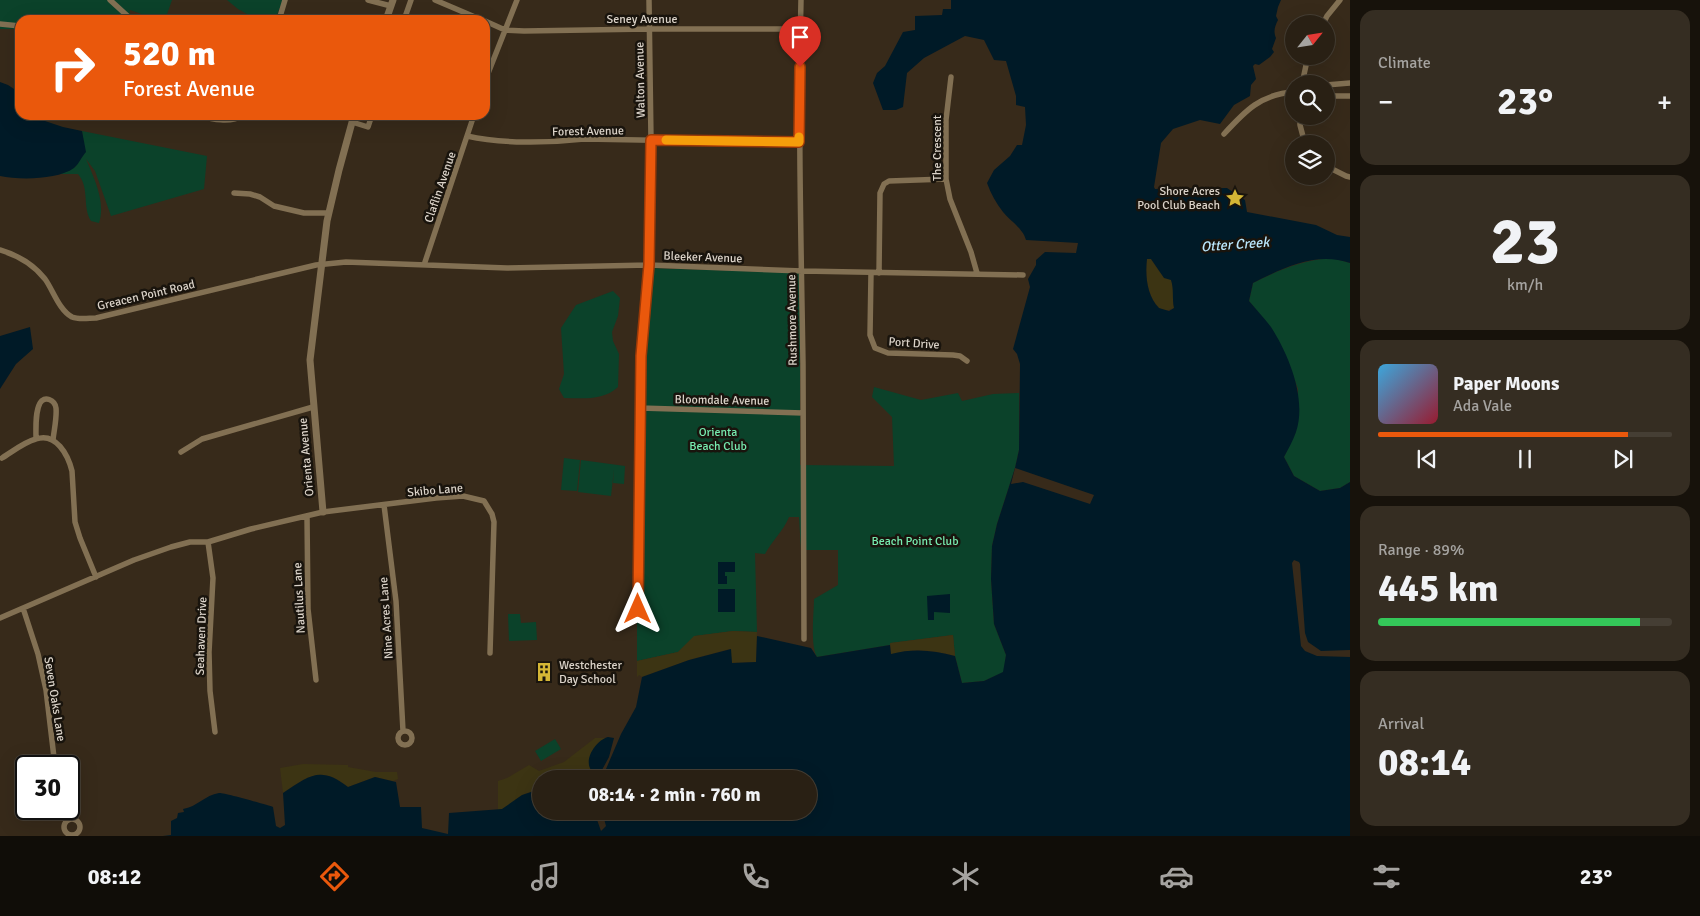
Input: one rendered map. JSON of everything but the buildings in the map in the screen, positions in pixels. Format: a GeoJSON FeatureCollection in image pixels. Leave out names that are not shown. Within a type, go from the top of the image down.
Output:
{"type":"FeatureCollection","features":[{"type":"Feature","properties":{"kind":"street"},"geometry":{"type":"LineString","coordinates":[[110,0],[127,15]]}},
{"type":"Feature","properties":{"kind":"street"},"geometry":{"type":"LineString","coordinates":[[280,15],[285,0]]}},
{"type":"Feature","properties":{"kind":"street"},"geometry":{"type":"LineString","coordinates":[[368,0],[392,3],[388,15]]}},
{"type":"Feature","properties":{"kind":"street"},"geometry":{"type":"LineString","coordinates":[[406,15],[411,0]]}},
{"type":"Feature","properties":{"kind":"street","name":"Seney Avenue"},"geometry":{"type":"LineString","coordinates":[[435,0],[469,15]]}},
{"type":"Feature","properties":{"kind":"street"},"geometry":{"type":"LineString","coordinates":[[490,68],[517,0]]}},
{"type":"Feature","properties":{"kind":"street","name":"Walton Avenue"},"geometry":{"type":"LineString","coordinates":[[638,609],[641,356],[649,265],[651,140],[649,0]]}},
{"type":"Feature","properties":{"kind":"street","name":"Rushmore Avenue"},"geometry":{"type":"LineString","coordinates":[[800,0],[799,142],[802,271],[804,639]]}},
{"type":"Feature","properties":{"kind":"street"},"geometry":{"type":"LineString","coordinates":[[1328,15],[1340,0]]}},
{"type":"Feature","properties":{"kind":"street"},"geometry":{"type":"LineString","coordinates":[[0,24],[15,26]]}},
{"type":"Feature","properties":{"kind":"street","name":"Seney Avenue"},"geometry":{"type":"LineString","coordinates":[[490,24],[505,30],[524,31],[800,29]]}},
{"type":"Feature","properties":{"kind":"street","name":"The Crescent"},"geometry":{"type":"LineString","coordinates":[[951,77],[946,120],[946,179],[950,199],[971,252],[976,273]]}},
{"type":"Feature","properties":{"kind":"street"},"geometry":{"type":"LineString","coordinates":[[1335,84],[1350,83]]}},
{"type":"Feature","properties":{"kind":"street"},"geometry":{"type":"LineString","coordinates":[[1224,134],[1246,110],[1264,100],[1285,93]]}},
{"type":"Feature","properties":{"kind":"street"},"geometry":{"type":"LineString","coordinates":[[1335,96],[1350,96]]}},
{"type":"Feature","properties":{"kind":"street","name":"Orienta Avenue"},"geometry":{"type":"LineString","coordinates":[[0,618],[155,551],[190,542],[208,542],[323,512],[310,360],[329,213],[352,120]]}},
{"type":"Feature","properties":{"kind":"street","name":"Orienta Avenue"},"geometry":{"type":"LineString","coordinates":[[356,120],[368,127],[370,120]]}},
{"type":"Feature","properties":{"kind":"street","name":"Claflin Avenue"},"geometry":{"type":"LineString","coordinates":[[424,265],[472,120]]}},
{"type":"Feature","properties":{"kind":"street","name":"Forest Avenue"},"geometry":{"type":"LineString","coordinates":[[467,136],[483,140],[560,142],[584,140],[799,142]]}},
{"type":"Feature","properties":{"kind":"street"},"geometry":{"type":"LineString","coordinates":[[1335,170],[1350,176]]}},
{"type":"Feature","properties":{"kind":"street"},"geometry":{"type":"LineString","coordinates":[[879,273],[880,193],[884,184],[889,181],[946,179]]}},
{"type":"Feature","properties":{"kind":"street"},"geometry":{"type":"LineString","coordinates":[[234,193],[250,194],[260,197],[274,206],[304,213],[329,213]]}},
{"type":"Feature","properties":{"kind":"street","name":"Greacen Point Road"},"geometry":{"type":"LineString","coordinates":[[0,250],[15,256],[38,272],[45,279],[66,311],[72,317],[78,318],[96,318],[323,264]]}},
{"type":"Feature","properties":{"kind":"street","name":"Bleeker Avenue"},"geometry":{"type":"LineString","coordinates":[[323,264],[346,262],[507,268],[649,265],[871,273],[1023,275]]}},
{"type":"Feature","properties":{"kind":"street","name":"Port Drive"},"geometry":{"type":"LineString","coordinates":[[871,273],[870,335],[875,348],[888,353],[953,355],[960,356],[967,361]]}},
{"type":"Feature","properties":{"kind":"street"},"geometry":{"type":"LineString","coordinates":[[36,438],[38,407],[40,401],[49,399],[54,401],[56,407],[53,440]]}},
{"type":"Feature","properties":{"kind":"street"},"geometry":{"type":"LineString","coordinates":[[181,452],[202,439],[313,407]]}},
{"type":"Feature","properties":{"kind":"street","name":"Bloomdale Avenue"},"geometry":{"type":"LineString","coordinates":[[640,408],[803,413]]}},
{"type":"Feature","properties":{"kind":"street"},"geometry":{"type":"LineString","coordinates":[[2,458],[36,438],[53,440],[63,451],[70,463],[75,522],[96,577]]}},
{"type":"Feature","properties":{"kind":"street","name":"Skibo Lane"},"geometry":{"type":"LineString","coordinates":[[323,512],[463,496],[484,501],[492,514],[494,522],[490,653]]}},
{"type":"Feature","properties":{"kind":"street","name":"Nine Acres Lane"},"geometry":{"type":"LineString","coordinates":[[384,505],[396,601],[403,731]]}},
{"type":"Feature","properties":{"kind":"street","name":"Nautilus Lane"},"geometry":{"type":"LineString","coordinates":[[307,516],[308,610],[316,680]]}},
{"type":"Feature","properties":{"kind":"street","name":"Seahaven Drive"},"geometry":{"type":"LineString","coordinates":[[208,542],[213,578],[209,652],[210,691],[216,732]]}},
{"type":"Feature","properties":{"kind":"street","name":"Seven Oaks Lane"},"geometry":{"type":"LineString","coordinates":[[23,608],[38,654],[46,690],[54,755]]}},
{"type":"Feature","properties":{"kind":"green space"},"geometry":{"type":"Polygon","coordinates":[[[0,0],[172,0],[167,15],[144,15],[130,10],[130,15],[15,15],[15,29],[0,29],[0,0]]]}},
{"type":"Feature","properties":{"kind":"green space"},"geometry":{"type":"Polygon","coordinates":[[[227,0],[283,0],[277,15],[249,15],[227,0]]]}},
{"type":"Feature","properties":{"kind":"green space"},"geometry":{"type":"Polygon","coordinates":[[[82,131],[207,156],[204,189],[111,216],[95,171],[86,159],[98,190],[101,207],[99,223],[91,221],[88,216],[82,179],[78,174],[60,174],[75,167],[85,152],[82,131]]]}},
{"type":"Feature","properties":{"kind":"green space"},"geometry":{"type":"Polygon","coordinates":[[[1332,258],[1350,263],[1350,482],[1340,488],[1320,491],[1294,476],[1284,457],[1296,431],[1298,389],[1286,357],[1271,328],[1249,301],[1253,283],[1291,266],[1332,258]]]}},
{"type":"Feature","properties":{"kind":"green space"},"geometry":{"type":"Polygon","coordinates":[[[648,268],[800,273],[800,465],[894,466],[892,417],[872,397],[874,387],[921,400],[958,393],[962,401],[993,394],[1019,393],[1019,450],[992,546],[991,579],[994,624],[1006,655],[1004,672],[984,681],[962,683],[955,656],[953,635],[891,643],[890,645],[817,657],[813,637],[814,599],[838,585],[838,550],[801,550],[799,517],[789,517],[765,554],[755,553],[757,632],[733,631],[695,636],[678,652],[637,661],[637,413],[648,268]]]}},
{"type":"Feature","properties":{"kind":"green space"},"geometry":{"type":"Polygon","coordinates":[[[613,291],[620,298],[618,316],[612,332],[613,341],[619,354],[618,387],[599,397],[564,398],[559,389],[564,374],[561,328],[576,305],[613,291]]]}},
{"type":"Feature","properties":{"kind":"green space"},"geometry":{"type":"Polygon","coordinates":[[[564,458],[580,460],[577,491],[561,490],[564,458]]]}},
{"type":"Feature","properties":{"kind":"green space"},"geometry":{"type":"Polygon","coordinates":[[[581,460],[625,466],[624,484],[613,483],[614,469],[611,496],[578,492],[581,460]]]}},
{"type":"Feature","properties":{"kind":"green space"},"geometry":{"type":"Polygon","coordinates":[[[508,614],[520,614],[521,623],[536,622],[537,640],[509,641],[508,614]]]}},
{"type":"Feature","properties":{"kind":"green space"},"geometry":{"type":"Polygon","coordinates":[[[555,739],[561,749],[541,761],[535,751],[555,739]]]}},
{"type":"Feature","properties":{"kind":"sand"},"geometry":{"type":"Polygon","coordinates":[[[1147,259],[1151,259],[1159,271],[1171,280],[1174,308],[1165,311],[1159,308],[1152,298],[1149,292],[1146,272],[1147,259]]]}},
{"type":"Feature","properties":{"kind":"sand"},"geometry":{"type":"Polygon","coordinates":[[[733,631],[757,632],[756,662],[732,663],[730,649],[637,677],[637,661],[678,652],[694,636],[733,631]]]}},
{"type":"Feature","properties":{"kind":"sand"},"geometry":{"type":"Polygon","coordinates":[[[953,635],[955,656],[923,651],[907,651],[891,655],[890,643],[953,635]]]}},
{"type":"Feature","properties":{"kind":"sand"},"geometry":{"type":"Polygon","coordinates":[[[595,738],[605,738],[598,743],[594,770],[542,770],[564,762],[595,738]]]}},
{"type":"Feature","properties":{"kind":"sand"},"geometry":{"type":"Polygon","coordinates":[[[303,764],[348,765],[348,767],[376,772],[397,772],[398,779],[393,781],[375,777],[348,787],[330,776],[315,775],[283,793],[280,768],[303,764]]]}},
{"type":"Feature","properties":{"kind":"sand"},"geometry":{"type":"Polygon","coordinates":[[[529,765],[537,770],[532,770],[532,791],[523,795],[505,808],[498,810],[498,781],[529,765]]]}},
{"type":"Feature","properties":{"kind":"water","name":"Otter Creek"},"geometry":{"type":"Polygon","coordinates":[[[951,0],[1281,0],[1276,16],[1278,20],[1275,29],[1276,38],[1272,49],[1274,52],[1259,65],[1255,64],[1253,66],[1256,79],[1251,85],[1250,96],[1234,105],[1220,124],[1200,120],[1173,129],[1161,143],[1154,187],[1155,189],[1227,188],[1245,200],[1247,212],[1316,225],[1337,235],[1350,237],[1350,263],[1325,259],[1312,260],[1288,267],[1253,283],[1249,301],[1278,338],[1290,364],[1298,392],[1299,419],[1295,435],[1284,457],[1294,476],[1320,491],[1340,488],[1350,482],[1350,836],[163,836],[171,835],[171,821],[177,818],[178,813],[184,812],[183,809],[219,793],[273,807],[276,826],[280,828],[285,825],[283,793],[315,775],[330,776],[348,787],[375,777],[396,782],[400,807],[421,807],[422,828],[448,834],[449,813],[502,809],[522,795],[532,792],[532,820],[597,820],[601,831],[606,826],[604,820],[817,820],[817,770],[606,770],[621,734],[636,707],[642,677],[689,660],[731,649],[732,663],[756,662],[757,636],[811,648],[817,657],[890,645],[891,654],[915,650],[947,654],[955,656],[962,683],[984,681],[1003,672],[1006,655],[994,624],[991,579],[992,546],[1019,450],[1020,364],[1017,354],[1013,349],[1030,287],[1028,279],[1036,265],[1036,260],[1045,252],[1076,253],[1078,243],[1026,240],[1019,228],[1000,209],[990,191],[987,183],[994,170],[1010,156],[1017,145],[1022,145],[1026,125],[1025,107],[1016,105],[1016,96],[1006,61],[994,60],[984,40],[965,36],[924,58],[907,73],[903,107],[896,110],[883,110],[873,83],[877,73],[885,66],[903,32],[915,30],[915,16],[942,15],[943,9],[951,9],[951,0]],[[1147,259],[1149,292],[1159,308],[1169,311],[1174,308],[1171,280],[1164,278],[1151,259],[1147,259]]]}},
{"type":"Feature","properties":{"kind":"water"},"geometry":{"type":"Polygon","coordinates":[[[0,82],[15,90],[15,120],[42,120],[82,131],[86,152],[74,168],[58,175],[38,178],[0,176],[0,82]]]}},
{"type":"Feature","properties":{"kind":"water"},"geometry":{"type":"Polygon","coordinates":[[[30,327],[33,349],[16,364],[0,389],[0,336],[30,327]]]}},
{"type":"Feature","properties":{"kind":"water"},"geometry":{"type":"Polygon","coordinates":[[[718,562],[735,562],[735,572],[725,572],[727,584],[718,584],[718,562]]]}},
{"type":"Feature","properties":{"kind":"water"},"geometry":{"type":"Polygon","coordinates":[[[718,589],[735,589],[735,612],[718,612],[718,589]]]}},
{"type":"Feature","properties":{"kind":"water"},"geometry":{"type":"Polygon","coordinates":[[[950,594],[950,613],[934,612],[934,620],[928,620],[927,596],[950,594]]]}},
{"type":"Feature","properties":{"kind":"water"},"geometry":{"type":"Polygon","coordinates":[[[608,737],[614,738],[609,757],[602,770],[591,770],[589,766],[590,754],[603,739],[608,737]]]}},
{"type":"Feature","properties":{"kind":"pier"},"geometry":{"type":"Polygon","coordinates":[[[1015,468],[1094,495],[1090,504],[1023,482],[1011,484],[1015,468]]]}},
{"type":"Feature","properties":{"kind":"pier"},"geometry":{"type":"Polygon","coordinates":[[[1294,560],[1300,564],[1305,633],[1308,642],[1321,651],[1350,650],[1350,657],[1317,656],[1305,651],[1301,646],[1292,563],[1294,560]]]}},
{"type":"Feature","properties":{"kind":"slow traffic"},"geometry":{"type":"LineString","coordinates":[[666,140],[799,142],[799,137]]}},
{"type":"Feature","properties":{"kind":"place","name":"Shore Acres Pool Club Beach"},"geometry":{"type":"Point","coordinates":[1235,198]}},
{"type":"Feature","properties":{"kind":"place","name":"Westchester Day School"},"geometry":{"type":"Point","coordinates":[544,672]}},
{"type":"Feature","properties":{"kind":"route"},"geometry":{"type":"LineString","coordinates":[[638,609],[641,356],[649,265],[651,140],[799,142],[800,67]]}},
{"type":"Feature","properties":{"kind":"park label","name":"Orienta Beach Club"},"geometry":{"type":"Point","coordinates":[718,439]}},
{"type":"Feature","properties":{"kind":"park label","name":"Beach Point Club"},"geometry":{"type":"Point","coordinates":[915,541]}}]}
